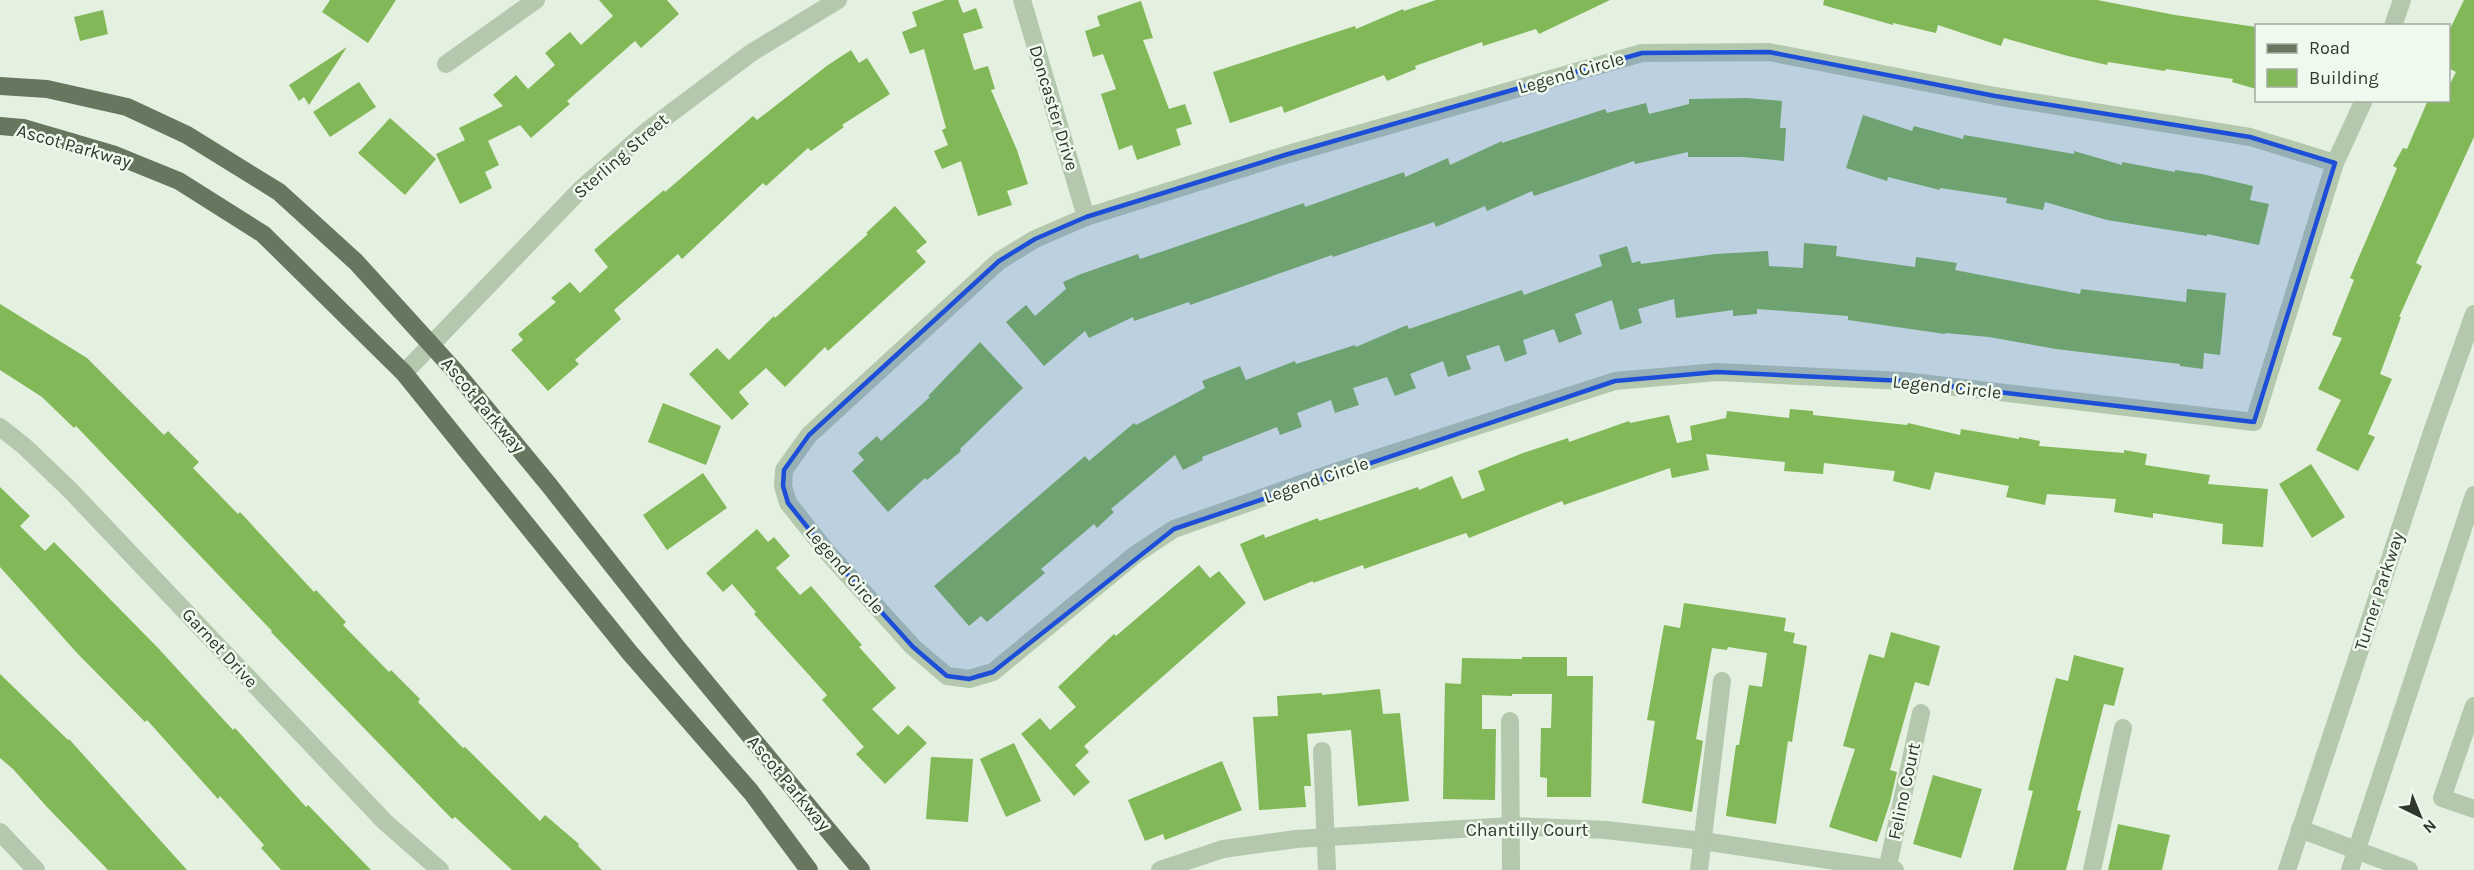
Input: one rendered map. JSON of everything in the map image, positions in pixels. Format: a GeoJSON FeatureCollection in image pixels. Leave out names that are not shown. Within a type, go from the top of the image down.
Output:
{"type":"FeatureCollection","features":[{"type":"Feature","properties":{"kind":"main road","name":"Ascot Parkway"},"geometry":{"type":"LineString","coordinates":[[0,86],[47,88],[127,107],[187,135],[279,192],[356,262],[456,371],[687,659],[861,870]]}},
{"type":"Feature","properties":{"kind":"main road","name":"Ascot Parkway"},"geometry":{"type":"LineString","coordinates":[[0,126],[23,128],[115,155],[178,181],[263,234],[404,373],[630,652],[751,792],[809,870]]}},
{"type":"Feature","properties":{"kind":"street"},"geometry":{"type":"LineString","coordinates":[[446,64],[536,0]]}},
{"type":"Feature","properties":{"kind":"street","name":"Sterling Street"},"geometry":{"type":"LineString","coordinates":[[404,373],[581,189],[647,131],[751,53],[838,0]]}},
{"type":"Feature","properties":{"kind":"street","name":"Doncaster Drive"},"geometry":{"type":"LineString","coordinates":[[1022,0],[1086,217]]}},
{"type":"Feature","properties":{"kind":"street"},"geometry":{"type":"LineString","coordinates":[[2394,24],[2402,0]]}},
{"type":"Feature","properties":{"kind":"street","name":"Legend Circle"},"geometry":{"type":"LineString","coordinates":[[2335,163],[2250,137],[1995,96],[1769,52],[1641,53],[1285,155],[1086,217],[1035,239],[999,261],[809,435],[784,470],[783,486],[788,503],[828,553],[913,647],[947,676],[969,679],[993,672],[1136,554],[1174,529],[1332,474],[1615,381],[1717,372],[1904,381],[2254,422],[2335,163],[2363,102]]}},
{"type":"Feature","properties":{"kind":"street","name":"Turner Parkway"},"geometry":{"type":"LineString","coordinates":[[2287,870],[2433,429],[2474,314]]}},
{"type":"Feature","properties":{"kind":"street","name":"Garnet Drive"},"geometry":{"type":"LineString","coordinates":[[0,428],[24,446],[70,490],[385,822],[440,870]]}},
{"type":"Feature","properties":{"kind":"street"},"geometry":{"type":"LineString","coordinates":[[2349,870],[2474,495]]}},
{"type":"Feature","properties":{"kind":"street"},"geometry":{"type":"LineString","coordinates":[[1699,870],[1722,681]]}},
{"type":"Feature","properties":{"kind":"street"},"geometry":{"type":"LineString","coordinates":[[2474,706],[2442,798],[2474,809]]}},
{"type":"Feature","properties":{"kind":"street","name":"Felino Court"},"geometry":{"type":"LineString","coordinates":[[1890,869],[1921,713]]}},
{"type":"Feature","properties":{"kind":"street"},"geometry":{"type":"LineString","coordinates":[[1510,721],[1511,870]]}},
{"type":"Feature","properties":{"kind":"street"},"geometry":{"type":"LineString","coordinates":[[2092,870],[2123,728]]}},
{"type":"Feature","properties":{"kind":"street"},"geometry":{"type":"LineString","coordinates":[[1322,751],[1327,870]]}},
{"type":"Feature","properties":{"kind":"street","name":"Chantilly Court"},"geometry":{"type":"LineString","coordinates":[[1160,870],[1223,849],[1296,839],[1511,826],[1606,830],[1890,869]]}},
{"type":"Feature","properties":{"kind":"street"},"geometry":{"type":"LineString","coordinates":[[2300,829],[2409,870]]}},
{"type":"Feature","properties":{"kind":"street"},"geometry":{"type":"LineString","coordinates":[[0,832],[36,870]]}},
{"type":"Feature","properties":{"kind":"highlighted area"},"geometry":{"type":"Polygon","coordinates":[[[1769,52],[1995,96],[2250,137],[2335,163],[2254,422],[1904,381],[1717,372],[1615,381],[1174,529],[993,672],[969,679],[947,676],[913,647],[828,553],[788,503],[783,486],[784,470],[809,435],[999,261],[1035,239],[1086,217],[1285,155],[1642,53],[1769,52]]]}},
{"type":"Feature","properties":{"kind":"building"},"geometry":{"type":"Polygon","coordinates":[[[330,0],[396,0],[368,43],[322,12],[330,0]]]}},
{"type":"Feature","properties":{"kind":"building"},"geometry":{"type":"Polygon","coordinates":[[[599,0],[667,0],[679,14],[641,48],[635,41],[567,101],[570,104],[531,138],[520,125],[488,141],[499,165],[485,172],[492,188],[460,204],[436,154],[465,140],[459,128],[503,106],[493,95],[516,75],[528,89],[555,65],[545,53],[570,32],[581,45],[613,16],[599,0]]]}},
{"type":"Feature","properties":{"kind":"building"},"geometry":{"type":"Polygon","coordinates":[[[945,0],[958,0],[963,13],[976,8],[983,28],[963,34],[974,70],[988,66],[995,89],[991,90],[1017,150],[1028,184],[1007,191],[1012,205],[978,216],[961,161],[942,169],[934,151],[948,145],[942,130],[946,128],[924,49],[910,54],[902,32],[917,26],[912,12],[945,0]]]}},
{"type":"Feature","properties":{"kind":"building"},"geometry":{"type":"Polygon","coordinates":[[[1436,0],[1610,0],[1539,34],[1536,29],[1483,46],[1482,42],[1415,66],[1416,69],[1387,81],[1384,75],[1284,113],[1282,106],[1230,123],[1213,72],[1355,26],[1356,29],[1403,9],[1404,11],[1436,0]]]}},
{"type":"Feature","properties":{"kind":"building"},"geometry":{"type":"Polygon","coordinates":[[[1824,0],[2097,0],[2255,27],[2255,89],[2232,82],[2233,79],[2108,62],[2107,65],[2004,38],[2001,46],[1938,25],[1936,33],[1893,23],[1893,25],[1823,5],[1824,0]]]}},
{"type":"Feature","properties":{"kind":"building"},"geometry":{"type":"Polygon","coordinates":[[[2464,0],[2474,0],[2474,137],[2416,263],[2422,266],[2399,317],[2401,317],[2380,374],[2392,379],[2368,434],[2375,437],[2358,471],[2316,450],[2341,400],[2318,389],[2342,338],[2332,335],[2354,280],[2350,278],[2397,168],[2393,166],[2403,148],[2407,149],[2427,102],[2450,102],[2450,84],[2456,72],[2450,69],[2450,29],[2464,0]]]}},
{"type":"Feature","properties":{"kind":"building"},"geometry":{"type":"Polygon","coordinates":[[[1141,1],[1153,38],[1143,40],[1169,109],[1185,104],[1192,124],[1176,129],[1181,145],[1137,160],[1132,145],[1119,150],[1101,94],[1116,89],[1103,54],[1093,57],[1085,31],[1100,26],[1097,16],[1141,1]]]}},
{"type":"Feature","properties":{"kind":"building"},"geometry":{"type":"Polygon","coordinates":[[[103,10],[108,34],[80,41],[74,17],[103,10]]]}},
{"type":"Feature","properties":{"kind":"building"},"geometry":{"type":"Polygon","coordinates":[[[347,47],[309,105],[304,97],[299,101],[289,85],[347,47]]]}},
{"type":"Feature","properties":{"kind":"building"},"geometry":{"type":"Polygon","coordinates":[[[851,50],[859,63],[867,58],[890,94],[842,125],[844,127],[811,151],[808,148],[766,186],[763,183],[682,259],[678,254],[614,310],[621,319],[575,360],[579,364],[548,391],[511,350],[523,340],[518,334],[556,302],[551,298],[570,282],[580,293],[608,267],[594,250],[618,229],[753,116],[757,120],[851,50]]]}},
{"type":"Feature","properties":{"kind":"building"},"geometry":{"type":"Polygon","coordinates":[[[359,82],[376,107],[330,137],[313,112],[359,82]]]}},
{"type":"Feature","properties":{"kind":"building"},"geometry":{"type":"Polygon","coordinates":[[[1747,98],[1782,101],[1780,128],[1786,128],[1784,161],[1743,157],[1688,157],[1688,152],[1635,164],[1634,161],[1534,196],[1532,191],[1487,211],[1485,206],[1436,227],[1434,222],[1333,257],[1332,255],[1190,305],[1189,302],[1134,321],[1133,317],[1089,338],[1085,331],[1044,366],[1006,322],[1026,305],[1035,316],[1066,289],[1063,282],[1081,274],[1138,254],[1140,259],[1304,203],[1305,207],[1404,172],[1405,177],[1448,158],[1450,165],[1502,141],[1502,143],[1605,109],[1607,113],[1646,103],[1649,114],[1689,104],[1689,99],[1747,98]]]}},
{"type":"Feature","properties":{"kind":"building"},"geometry":{"type":"Polygon","coordinates":[[[1863,115],[1912,131],[1914,126],[1963,139],[1964,135],[2074,154],[2074,151],[2122,165],[2122,162],[2175,172],[2175,170],[2202,174],[2253,186],[2250,200],[2269,204],[2259,245],[2207,234],[2207,236],[2107,220],[2045,202],[2043,210],[2006,203],[2007,198],[1940,188],[1940,190],[1888,177],[1887,181],[1846,168],[1863,115]]]}},
{"type":"Feature","properties":{"kind":"building"},"geometry":{"type":"Polygon","coordinates":[[[390,118],[436,159],[405,195],[358,153],[390,118]]]}},
{"type":"Feature","properties":{"kind":"building"},"geometry":{"type":"Polygon","coordinates":[[[895,206],[927,242],[916,251],[926,262],[828,351],[825,347],[785,387],[766,368],[739,392],[749,404],[732,420],[689,374],[717,348],[729,360],[774,316],[775,318],[868,234],[866,233],[895,206]]]}},
{"type":"Feature","properties":{"kind":"building"},"geometry":{"type":"Polygon","coordinates":[[[1804,243],[1837,246],[1836,256],[1915,267],[1916,257],[1957,263],[1955,270],[2080,294],[2081,289],[2186,302],[2187,289],[2226,293],[2220,355],[2204,353],[2203,369],[2180,366],[2180,364],[2056,349],[1989,337],[1945,334],[1848,320],[1848,316],[1757,309],[1757,314],[1733,316],[1733,310],[1676,318],[1674,299],[1638,309],[1642,323],[1620,330],[1612,300],[1575,314],[1582,334],[1559,343],[1554,329],[1523,340],[1527,354],[1505,362],[1499,345],[1466,356],[1471,369],[1448,377],[1443,361],[1410,374],[1416,388],[1395,396],[1387,377],[1353,388],[1359,405],[1335,413],[1331,400],[1297,413],[1302,427],[1280,435],[1277,427],[1202,457],[1203,460],[1183,470],[1175,455],[1111,509],[1114,512],[1097,528],[1094,524],[1041,569],[1045,573],[987,622],[981,616],[969,626],[934,586],[1085,456],[1089,461],[1134,423],[1136,425],[1205,388],[1202,381],[1240,366],[1246,380],[1295,361],[1296,364],[1355,345],[1356,347],[1407,325],[1409,329],[1522,290],[1524,295],[1602,266],[1599,255],[1627,246],[1632,263],[1768,251],[1769,266],[1803,268],[1804,243]]]}},
{"type":"Feature","properties":{"kind":"building"},"geometry":{"type":"Polygon","coordinates":[[[0,304],[87,358],[164,435],[168,431],[199,462],[193,468],[238,514],[240,512],[314,592],[316,590],[346,622],[343,625],[389,672],[391,670],[420,699],[418,702],[463,748],[465,747],[540,821],[545,815],[579,844],[578,846],[602,870],[512,870],[455,817],[452,819],[76,426],[74,428],[42,397],[0,370],[0,304]]]}},
{"type":"Feature","properties":{"kind":"building"},"geometry":{"type":"Polygon","coordinates":[[[980,342],[1023,388],[960,449],[961,451],[927,480],[925,478],[888,512],[852,471],[864,460],[858,453],[877,436],[881,441],[930,397],[928,396],[980,342]]]}},
{"type":"Feature","properties":{"kind":"building"},"geometry":{"type":"Polygon","coordinates":[[[663,403],[721,426],[706,465],[648,442],[663,403]]]}},
{"type":"Feature","properties":{"kind":"building"},"geometry":{"type":"Polygon","coordinates":[[[1790,409],[1813,411],[1813,415],[1907,425],[1908,423],[1960,435],[1961,429],[2019,439],[2019,437],[2040,441],[2039,446],[2124,453],[2124,450],[2147,454],[2145,465],[2210,475],[2208,484],[2268,489],[2263,547],[2222,544],[2223,524],[2153,513],[2153,518],[2114,512],[2116,499],[2047,494],[2045,505],[2006,497],[2009,486],[1935,472],[1930,490],[1893,481],[1895,471],[1824,463],[1823,474],[1784,471],[1785,462],[1706,454],[1709,470],[1672,478],[1670,468],[1564,505],[1562,501],[1469,538],[1466,533],[1364,569],[1363,565],[1313,583],[1313,581],[1264,601],[1240,544],[1264,534],[1265,538],[1318,518],[1319,521],[1418,487],[1419,490],[1452,476],[1462,499],[1485,490],[1478,471],[1568,438],[1569,442],[1629,421],[1630,423],[1669,415],[1677,443],[1692,440],[1690,426],[1726,418],[1727,411],[1789,418],[1790,409]]]}},
{"type":"Feature","properties":{"kind":"building"},"geometry":{"type":"Polygon","coordinates":[[[2311,464],[2345,517],[2312,538],[2279,484],[2311,464]]]}},
{"type":"Feature","properties":{"kind":"building"},"geometry":{"type":"Polygon","coordinates":[[[703,473],[727,508],[667,550],[643,515],[703,473]]]}},
{"type":"Feature","properties":{"kind":"building"},"geometry":{"type":"Polygon","coordinates":[[[0,487],[30,516],[20,526],[45,551],[54,542],[159,649],[233,730],[235,728],[306,807],[308,805],[371,870],[281,870],[261,848],[264,845],[220,796],[218,799],[147,720],[145,722],[77,653],[0,567],[0,487]]]}},
{"type":"Feature","properties":{"kind":"building"},"geometry":{"type":"Polygon","coordinates":[[[757,529],[768,542],[774,537],[790,556],[776,568],[800,595],[811,586],[862,645],[859,647],[896,688],[872,709],[898,735],[908,725],[927,743],[885,784],[856,754],[864,747],[822,700],[827,695],[754,614],[756,612],[732,584],[723,592],[706,573],[757,529]]]}},
{"type":"Feature","properties":{"kind":"building"},"geometry":{"type":"Polygon","coordinates":[[[1199,565],[1210,578],[1219,571],[1246,603],[1084,746],[1089,752],[1075,765],[1090,782],[1074,796],[1021,734],[1040,718],[1050,730],[1076,707],[1058,687],[1114,634],[1116,636],[1199,565]]]}},
{"type":"Feature","properties":{"kind":"building"},"geometry":{"type":"Polygon","coordinates":[[[1684,603],[1786,618],[1784,631],[1795,633],[1793,643],[1807,646],[1792,742],[1788,741],[1776,824],[1726,816],[1736,745],[1739,745],[1749,685],[1762,687],[1767,653],[1728,647],[1727,650],[1712,648],[1696,739],[1703,741],[1692,812],[1642,803],[1655,721],[1647,720],[1664,625],[1680,628],[1684,603]]]}},
{"type":"Feature","properties":{"kind":"building"},"geometry":{"type":"Polygon","coordinates":[[[1891,632],[1940,646],[1929,686],[1915,682],[1890,770],[1897,772],[1877,842],[1829,827],[1855,749],[1843,746],[1869,654],[1884,658],[1891,632]]]}},
{"type":"Feature","properties":{"kind":"building"},"geometry":{"type":"Polygon","coordinates":[[[2074,655],[2124,668],[2114,706],[2104,704],[2077,810],[2081,811],[2066,870],[2013,870],[2033,791],[2028,790],[2056,678],[2068,681],[2074,655]]]}},
{"type":"Feature","properties":{"kind":"building"},"geometry":{"type":"Polygon","coordinates":[[[1522,657],[1567,657],[1567,676],[1593,676],[1591,797],[1547,797],[1547,778],[1540,777],[1541,728],[1551,728],[1552,694],[1512,694],[1512,696],[1482,695],[1482,729],[1496,729],[1495,800],[1443,799],[1445,683],[1461,684],[1462,658],[1522,659],[1522,657]]]}},
{"type":"Feature","properties":{"kind":"building"},"geometry":{"type":"Polygon","coordinates":[[[0,674],[69,739],[187,870],[108,870],[0,758],[0,674]]]}},
{"type":"Feature","properties":{"kind":"building"},"geometry":{"type":"Polygon","coordinates":[[[1380,689],[1383,714],[1400,713],[1409,801],[1358,806],[1351,730],[1307,734],[1311,786],[1304,786],[1306,807],[1259,810],[1253,717],[1278,716],[1277,696],[1322,693],[1322,695],[1380,689]]]}},
{"type":"Feature","properties":{"kind":"building"},"geometry":{"type":"Polygon","coordinates":[[[1014,743],[1041,801],[1006,817],[980,759],[1014,743]]]}},
{"type":"Feature","properties":{"kind":"building"},"geometry":{"type":"Polygon","coordinates":[[[931,757],[973,759],[968,822],[926,819],[931,757]]]}},
{"type":"Feature","properties":{"kind":"building"},"geometry":{"type":"Polygon","coordinates":[[[1222,761],[1242,810],[1165,840],[1163,834],[1145,841],[1128,800],[1222,761]]]}},
{"type":"Feature","properties":{"kind":"building"},"geometry":{"type":"Polygon","coordinates":[[[1933,775],[1982,789],[1961,858],[1913,844],[1933,775]]]}},
{"type":"Feature","properties":{"kind":"building"},"geometry":{"type":"Polygon","coordinates":[[[2118,824],[2170,835],[2162,870],[2108,870],[2118,824]]]}}]}
